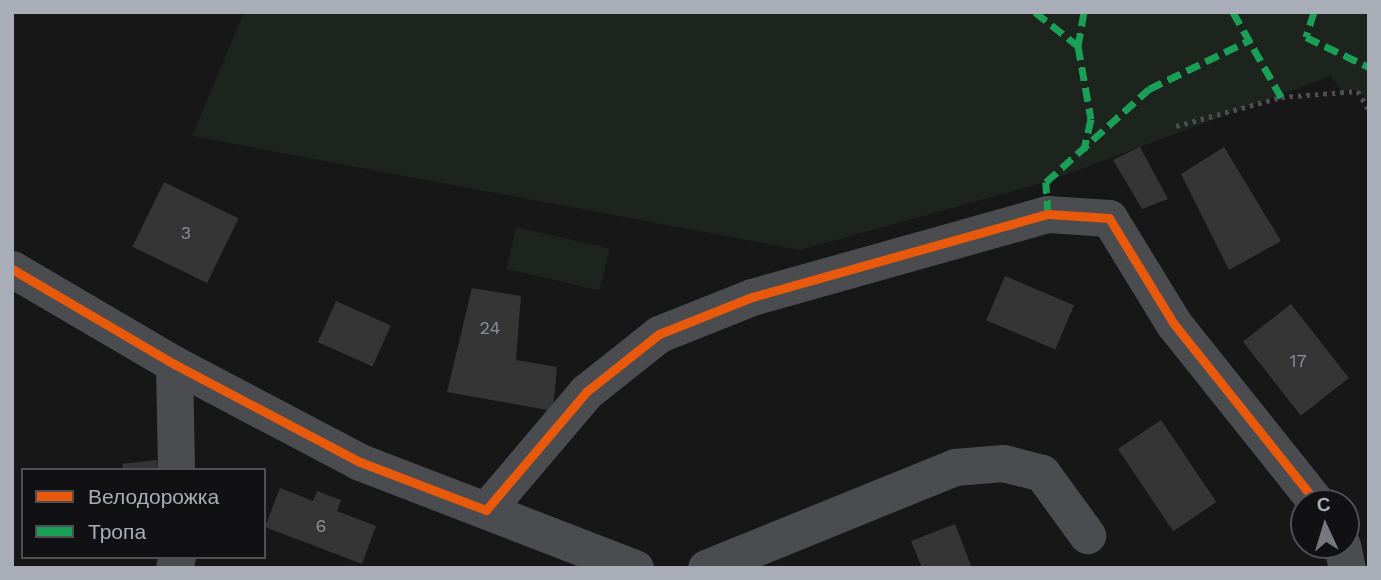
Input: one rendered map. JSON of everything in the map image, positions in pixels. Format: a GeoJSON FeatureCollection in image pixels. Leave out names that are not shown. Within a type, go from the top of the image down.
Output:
{"type":"FeatureCollection","features":[{"type":"Feature","properties":{"kind":"street"},"geometry":{"type":"LineString","coordinates":[[486,510],[586,392],[659,334],[752,297],[1048,214],[1109,218],[1174,324],[1306,489]]}},
{"type":"Feature","properties":{"kind":"street"},"geometry":{"type":"LineString","coordinates":[[12,269],[174,364],[359,462],[635,568]]}},
{"type":"Feature","properties":{"kind":"street"},"geometry":{"type":"LineString","coordinates":[[174,364],[176,468]]}},
{"type":"Feature","properties":{"kind":"street"},"geometry":{"type":"LineString","coordinates":[[706,568],[955,467],[1003,463],[1042,473],[1087,535]]}},
{"type":"Feature","properties":{"kind":"path"},"geometry":{"type":"LineString","coordinates":[[1175,126],[1281,97],[1358,91],[1369,110]]}},
{"type":"Feature","properties":{"kind":"shaded area"},"geometry":{"type":"Polygon","coordinates":[[[244,12],[1369,12],[1369,106],[1360,90],[1342,91],[1331,76],[1046,182],[800,250],[192,136],[244,12]]]}},
{"type":"Feature","properties":{"kind":"shaded area"},"geometry":{"type":"Polygon","coordinates":[[[516,227],[610,249],[600,290],[506,269],[516,227]]]}},
{"type":"Feature","properties":{"kind":"building"},"geometry":{"type":"Polygon","coordinates":[[[1140,147],[1168,199],[1142,209],[1113,160],[1140,147]]]}},
{"type":"Feature","properties":{"kind":"building"},"geometry":{"type":"Polygon","coordinates":[[[1224,147],[1281,241],[1229,270],[1181,174],[1224,147]]]}},
{"type":"Feature","properties":{"kind":"building"},"geometry":{"type":"Polygon","coordinates":[[[164,182],[239,218],[207,283],[132,247],[164,182]]]}},
{"type":"Feature","properties":{"kind":"building"},"geometry":{"type":"Polygon","coordinates":[[[1005,276],[1074,305],[1055,349],[986,320],[1005,276]]]}},
{"type":"Feature","properties":{"kind":"building"},"geometry":{"type":"Polygon","coordinates":[[[472,288],[521,296],[516,360],[557,367],[553,411],[447,392],[472,288]]]}},
{"type":"Feature","properties":{"kind":"building"},"geometry":{"type":"Polygon","coordinates":[[[336,301],[391,325],[373,367],[318,342],[336,301]]]}},
{"type":"Feature","properties":{"kind":"building"},"geometry":{"type":"Polygon","coordinates":[[[1291,304],[1349,378],[1301,416],[1243,342],[1291,304]]]}},
{"type":"Feature","properties":{"kind":"building"},"geometry":{"type":"Polygon","coordinates":[[[1161,420],[1216,502],[1173,531],[1118,449],[1161,420]]]}},
{"type":"Feature","properties":{"kind":"building"},"geometry":{"type":"Polygon","coordinates":[[[157,460],[158,468],[123,468],[122,464],[157,460]]]}},
{"type":"Feature","properties":{"kind":"building"},"geometry":{"type":"Polygon","coordinates":[[[280,488],[313,501],[317,491],[341,500],[337,511],[376,526],[362,564],[266,527],[280,488]]]}},
{"type":"Feature","properties":{"kind":"building"},"geometry":{"type":"Polygon","coordinates":[[[955,524],[972,568],[922,568],[911,541],[955,524]]]}},
{"type":"Feature","properties":{"kind":"marked path"},"geometry":{"type":"LineString","coordinates":[[1035,12],[1078,46]]}},
{"type":"Feature","properties":{"kind":"marked path"},"geometry":{"type":"LineString","coordinates":[[1084,12],[1078,46],[1091,119],[1084,150]]}},
{"type":"Feature","properties":{"kind":"marked path"},"geometry":{"type":"LineString","coordinates":[[1233,12],[1281,97]]}},
{"type":"Feature","properties":{"kind":"marked path"},"geometry":{"type":"LineString","coordinates":[[1314,12],[1306,37],[1369,67]]}},
{"type":"Feature","properties":{"kind":"marked path"},"geometry":{"type":"LineString","coordinates":[[1048,214],[1046,182],[1149,89],[1252,39]]}},
{"type":"Feature","properties":{"kind":"cycle path"},"geometry":{"type":"LineString","coordinates":[[12,269],[174,364],[360,462],[486,510],[586,392],[659,334],[752,297],[1048,214],[1109,218],[1174,324],[1306,489]]}}]}
